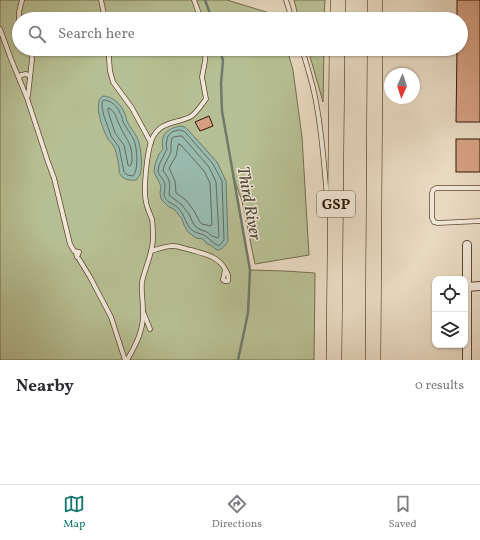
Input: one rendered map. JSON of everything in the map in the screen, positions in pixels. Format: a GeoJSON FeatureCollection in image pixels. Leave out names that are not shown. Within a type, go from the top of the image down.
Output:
{"type":"FeatureCollection","features":[{"type":"Feature","properties":{"kind":"highway"},"geometry":{"type":"LineString","coordinates":[[338,0],[338,12]]}},
{"type":"Feature","properties":{"kind":"highway"},"geometry":{"type":"LineString","coordinates":[[376,0],[376,12]]}},
{"type":"Feature","properties":{"kind":"highway","name":"GSP"},"geometry":{"type":"LineString","coordinates":[[334,360],[337,56]]}},
{"type":"Feature","properties":{"kind":"highway","name":"GSP"},"geometry":{"type":"LineString","coordinates":[[373,360],[375,56]]}},
{"type":"Feature","properties":{"kind":"street"},"geometry":{"type":"LineString","coordinates":[[467,245],[467,276]]}},
{"type":"Feature","properties":{"kind":"street"},"geometry":{"type":"LineString","coordinates":[[468,287],[480,286]]}},
{"type":"Feature","properties":{"kind":"street"},"geometry":{"type":"LineString","coordinates":[[467,312],[467,360]]}},
{"type":"Feature","properties":{"kind":"lane"},"geometry":{"type":"LineString","coordinates":[[20,12],[22,0]]}},
{"type":"Feature","properties":{"kind":"lane"},"geometry":{"type":"LineString","coordinates":[[101,0],[104,12]]}},
{"type":"Feature","properties":{"kind":"lane"},"geometry":{"type":"LineString","coordinates":[[194,0],[198,12]]}},
{"type":"Feature","properties":{"kind":"lane"},"geometry":{"type":"LineString","coordinates":[[286,0],[290,12]]}},
{"type":"Feature","properties":{"kind":"lane"},"geometry":{"type":"LineString","coordinates":[[0,30],[27,98],[54,178],[70,244],[74,251],[79,252],[77,257],[76,253]]}},
{"type":"Feature","properties":{"kind":"lane"},"geometry":{"type":"LineString","coordinates":[[27,98],[32,56]]}},
{"type":"Feature","properties":{"kind":"lane"},"geometry":{"type":"LineString","coordinates":[[109,56],[110,72],[113,82],[129,104],[151,144]]}},
{"type":"Feature","properties":{"kind":"lane"},"geometry":{"type":"LineString","coordinates":[[126,360],[138,341],[141,330],[143,313],[141,291],[142,281],[153,242],[152,220],[145,196],[146,174],[151,144],[159,129],[171,122],[192,116],[206,99],[202,77],[205,56]]}},
{"type":"Feature","properties":{"kind":"lane"},"geometry":{"type":"LineString","coordinates":[[304,56],[316,101],[321,132],[328,213]]}},
{"type":"Feature","properties":{"kind":"lane"},"geometry":{"type":"LineString","coordinates":[[19,78],[21,75],[26,74],[30,76]]}},
{"type":"Feature","properties":{"kind":"lane"},"geometry":{"type":"LineString","coordinates":[[480,188],[436,188],[432,193],[432,218],[434,222],[438,223],[480,221]]}},
{"type":"Feature","properties":{"kind":"lane"},"geometry":{"type":"LineString","coordinates":[[330,237],[335,284]]}},
{"type":"Feature","properties":{"kind":"lane"},"geometry":{"type":"LineString","coordinates":[[153,242],[157,246],[174,246],[209,255],[220,261],[225,269]]}},
{"type":"Feature","properties":{"kind":"lane"},"geometry":{"type":"LineString","coordinates":[[151,251],[164,246]]}},
{"type":"Feature","properties":{"kind":"lane"},"geometry":{"type":"LineString","coordinates":[[79,259],[111,317],[126,360]]}},
{"type":"Feature","properties":{"kind":"lane"},"geometry":{"type":"LineString","coordinates":[[143,313],[150,329]]}},
{"type":"Feature","properties":{"kind":"green space"},"geometry":{"type":"Polygon","coordinates":[[[0,0],[227,0],[266,12],[12,12],[12,56],[289,56],[293,70],[302,137],[309,255],[255,264],[242,201],[233,176],[250,270],[315,273],[314,360],[0,360],[0,0]]]}},
{"type":"Feature","properties":{"kind":"green space"},"geometry":{"type":"Polygon","coordinates":[[[294,0],[325,0],[324,12],[297,12],[294,0]]]}},
{"type":"Feature","properties":{"kind":"green space"},"geometry":{"type":"Polygon","coordinates":[[[310,56],[324,56],[323,102],[310,56]]]}},
{"type":"Feature","properties":{"kind":"water"},"geometry":{"type":"Polygon","coordinates":[[[103,96],[113,99],[121,106],[127,121],[137,137],[140,145],[141,166],[140,175],[136,180],[126,179],[121,176],[113,145],[106,135],[98,110],[98,104],[103,96]]]}},
{"type":"Feature","properties":{"kind":"water"},"geometry":{"type":"Polygon","coordinates":[[[180,126],[185,127],[217,162],[226,181],[228,241],[219,250],[207,244],[203,239],[196,238],[188,232],[182,219],[174,209],[169,207],[161,199],[161,186],[154,172],[155,164],[163,149],[162,144],[164,136],[171,129],[180,126]]]}},
{"type":"Feature","properties":{"kind":"building"},"geometry":{"type":"Polygon","coordinates":[[[457,0],[480,0],[480,122],[456,122],[457,56],[468,56],[468,12],[457,12],[457,0]]]}},
{"type":"Feature","properties":{"kind":"building"},"geometry":{"type":"Polygon","coordinates":[[[209,116],[213,126],[200,131],[195,122],[209,116]]]}},
{"type":"Feature","properties":{"kind":"building"},"geometry":{"type":"Polygon","coordinates":[[[456,139],[480,139],[480,172],[456,172],[456,139]]]}},
{"type":"Feature","properties":{"kind":"waterway","name":"Third River"},"geometry":{"type":"LineString","coordinates":[[205,0],[209,12]]}},
{"type":"Feature","properties":{"kind":"waterway","name":"Third River"},"geometry":{"type":"LineString","coordinates":[[222,56],[223,61],[221,83],[222,111],[250,270],[248,313],[238,360]]}}]}
